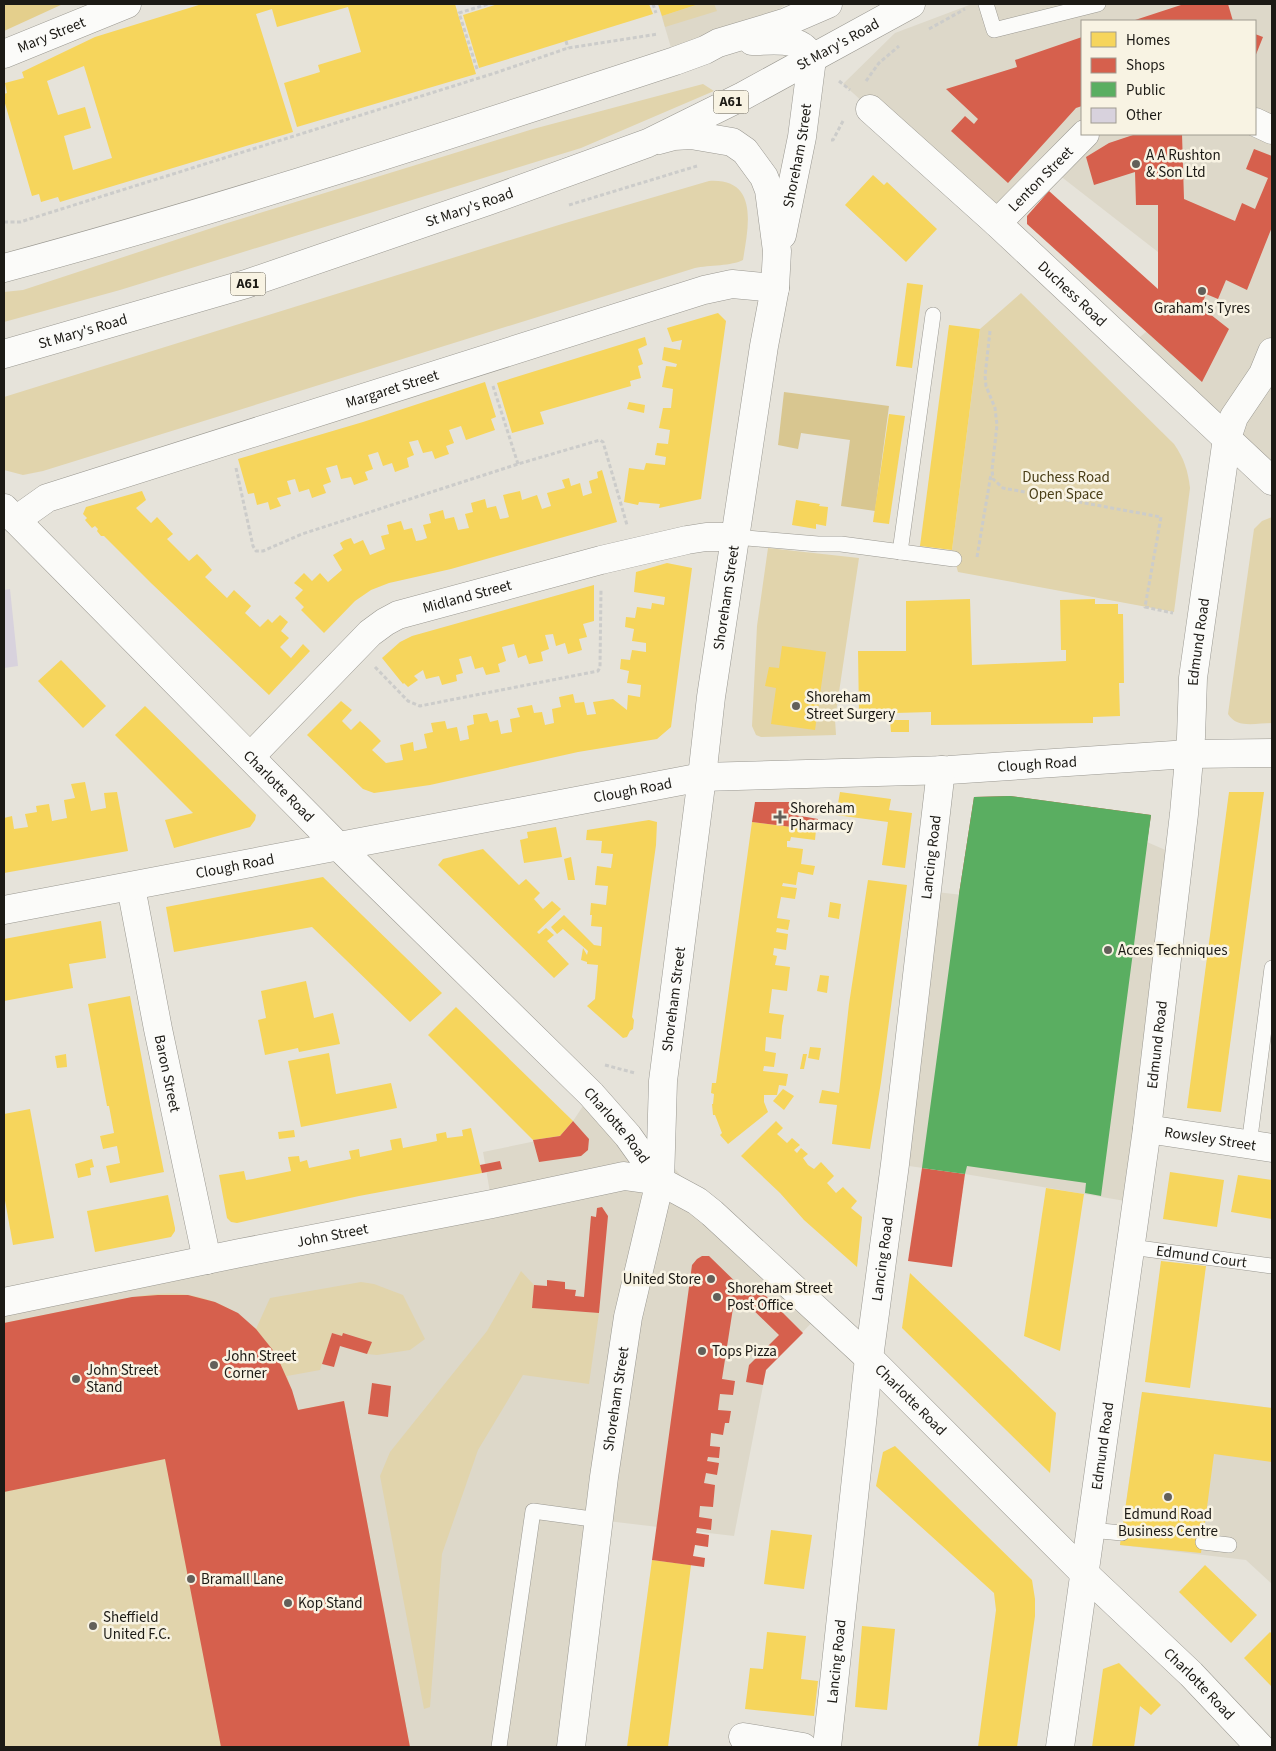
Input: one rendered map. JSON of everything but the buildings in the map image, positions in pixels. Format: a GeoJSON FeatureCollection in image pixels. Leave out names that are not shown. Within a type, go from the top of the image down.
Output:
{"type":"FeatureCollection","features":[{"type":"Feature","properties":{"kind":"main road","name":"Mary Street"},"geometry":{"type":"LineString","coordinates":[[4,54],[127,4]]}},
{"type":"Feature","properties":{"kind":"main road"},"geometry":{"type":"LineString","coordinates":[[4,268],[144,229],[434,141],[676,60],[705,50],[769,17],[786,4]]}},
{"type":"Feature","properties":{"kind":"main road"},"geometry":{"type":"LineString","coordinates":[[718,43],[784,24],[828,4]]}},
{"type":"Feature","properties":{"kind":"main road","name":"St Mary's Road"},"geometry":{"type":"LineString","coordinates":[[4,354],[246,284],[488,201],[648,143],[697,120],[911,4]]}},
{"type":"Feature","properties":{"kind":"main road"},"geometry":{"type":"LineString","coordinates":[[718,43],[781,40],[801,44],[808,50],[812,59]]}},
{"type":"Feature","properties":{"kind":"main road","name":"Shoreham Street"},"geometry":{"type":"LineString","coordinates":[[777,251],[786,225],[812,59]]}},
{"type":"Feature","properties":{"kind":"main road","name":"Duchess Road"},"geometry":{"type":"LineString","coordinates":[[870,109],[997,223],[1272,481]]}},
{"type":"Feature","properties":{"kind":"main road"},"geometry":{"type":"LineString","coordinates":[[1256,122],[1272,130]]}},
{"type":"Feature","properties":{"kind":"main road","name":"Shoreham Street"},"geometry":{"type":"LineString","coordinates":[[571,1747],[599,1520],[628,1317],[660,1181],[663,1081],[711,697],[762,356],[775,288],[777,251],[769,190],[764,177],[745,150],[732,142],[691,135],[674,136],[648,143]]}},
{"type":"Feature","properties":{"kind":"main road","name":"Lenton Street"},"geometry":{"type":"LineString","coordinates":[[997,223],[1084,135]]}},
{"type":"Feature","properties":{"kind":"main road","name":"Margaret Street"},"geometry":{"type":"LineString","coordinates":[[10,514],[47,498],[704,290],[732,284],[775,288]]}},
{"type":"Feature","properties":{"kind":"main road","name":"Edmund Road"},"geometry":{"type":"LineString","coordinates":[[1060,1747],[1147,1129],[1189,754],[1193,678],[1227,438],[1234,417],[1263,374],[1272,352]]}},
{"type":"Feature","properties":{"kind":"main road","name":"Charlotte Road"},"geometry":{"type":"LineString","coordinates":[[10,514],[338,846],[592,1094],[628,1136],[660,1181],[697,1201],[869,1358],[1085,1574],[1191,1674],[1260,1747]]}},
{"type":"Feature","properties":{"kind":"main road","name":"Midland Street"},"geometry":{"type":"LineString","coordinates":[[251,756],[370,633],[398,615],[635,552],[706,536],[736,537]]}},
{"type":"Feature","properties":{"kind":"main road","name":"Clough Road"},"geometry":{"type":"LineString","coordinates":[[4,910],[702,777],[942,770],[1189,754],[1272,753]]}},
{"type":"Feature","properties":{"kind":"main road","name":"Lancing Road"},"geometry":{"type":"LineString","coordinates":[[827,1747],[869,1358],[895,1164],[942,770]]}},
{"type":"Feature","properties":{"kind":"main road","name":"Baron Street"},"geometry":{"type":"LineString","coordinates":[[131,887],[158,1029],[207,1260]]}},
{"type":"Feature","properties":{"kind":"main road","name":"Rowsley Street"},"geometry":{"type":"LineString","coordinates":[[1147,1129],[1260,1146]]}},
{"type":"Feature","properties":{"kind":"main road","name":"John Street"},"geometry":{"type":"LineString","coordinates":[[4,1302],[624,1176],[660,1181]]}},
{"type":"Feature","properties":{"kind":"main road"},"geometry":{"type":"LineString","coordinates":[[742,1737],[803,1747]]}},
{"type":"Feature","properties":{"kind":"lane"},"geometry":{"type":"LineString","coordinates":[[986,4],[994,30],[1098,4]]}},
{"type":"Feature","properties":{"kind":"lane"},"geometry":{"type":"LineString","coordinates":[[900,552],[933,315]]}},
{"type":"Feature","properties":{"kind":"lane"},"geometry":{"type":"LineString","coordinates":[[736,537],[818,544],[841,544],[954,559]]}},
{"type":"Feature","properties":{"kind":"lane"},"geometry":{"type":"LineString","coordinates":[[1260,1146],[1272,968]]}},
{"type":"Feature","properties":{"kind":"lane","name":"Edmund Court"},"geometry":{"type":"LineString","coordinates":[[1131,1247],[1272,1266]]}},
{"type":"Feature","properties":{"kind":"lane"},"geometry":{"type":"LineString","coordinates":[[499,1747],[533,1511],[599,1520]]}},
{"type":"Feature","properties":{"kind":"lane"},"geometry":{"type":"LineString","coordinates":[[1090,1530],[1122,1533]]}},
{"type":"Feature","properties":{"kind":"lane"},"geometry":{"type":"LineString","coordinates":[[1203,1542],[1229,1545]]}},
{"type":"Feature","properties":{"kind":"path"},"geometry":{"type":"LineString","coordinates":[[477,69],[459,13],[488,4]]}},
{"type":"Feature","properties":{"kind":"path"},"geometry":{"type":"LineString","coordinates":[[653,4],[656,13]]}},
{"type":"Feature","properties":{"kind":"path"},"geometry":{"type":"LineString","coordinates":[[926,31],[966,8]]}},
{"type":"Feature","properties":{"kind":"path"},"geometry":{"type":"LineString","coordinates":[[4,222],[20,222],[495,73],[568,48],[660,33]]}},
{"type":"Feature","properties":{"kind":"path"},"geometry":{"type":"LineString","coordinates":[[566,41],[568,48]]}},
{"type":"Feature","properties":{"kind":"path"},"geometry":{"type":"LineString","coordinates":[[954,559],[976,563],[992,470],[997,425],[995,408],[986,386],[985,376],[990,331]]}},
{"type":"Feature","properties":{"kind":"path"},"geometry":{"type":"LineString","coordinates":[[484,360],[518,464]]}},
{"type":"Feature","properties":{"kind":"path"},"geometry":{"type":"LineString","coordinates":[[230,441],[253,546],[256,551],[263,551],[302,534],[518,464],[600,440],[603,442],[635,552]]}},
{"type":"Feature","properties":{"kind":"path"},"geometry":{"type":"LineString","coordinates":[[992,470],[994,479],[1003,488],[1161,517],[1144,607],[1202,620]]}},
{"type":"Feature","properties":{"kind":"path"},"geometry":{"type":"LineString","coordinates":[[356,649],[408,701],[420,706],[598,671],[600,668],[601,560]]}},
{"type":"Feature","properties":{"kind":"path","name":"Charlotte Road"},"geometry":{"type":"LineString","coordinates":[[557,1060],[596,1063],[663,1081]]}},
{"type":"Feature","properties":{"kind":"shaded area"},"geometry":{"type":"Polygon","coordinates":[[[4,4],[63,4],[4,31],[4,4]]]}},
{"type":"Feature","properties":{"kind":"shaded area"},"geometry":{"type":"Polygon","coordinates":[[[658,4],[786,4],[769,17],[675,61],[658,4]]]}},
{"type":"Feature","properties":{"kind":"shaded area"},"geometry":{"type":"Polygon","coordinates":[[[972,4],[1272,4],[1272,481],[1129,346],[1146,332],[1173,303],[1158,252],[1050,168],[997,223],[843,84],[895,33],[972,4]]]}},
{"type":"Feature","properties":{"kind":"shaded area"},"geometry":{"type":"Polygon","coordinates":[[[784,392],[889,406],[875,511],[841,506],[850,440],[801,433],[798,449],[778,445],[784,392]]]}},
{"type":"Feature","properties":{"kind":"shaded area"},"geometry":{"type":"Polygon","coordinates":[[[1008,831],[1147,842],[1179,856],[1137,1203],[895,1164],[927,891],[999,899],[1008,831]]]}},
{"type":"Feature","properties":{"kind":"shaded area"},"geometry":{"type":"Polygon","coordinates":[[[591,1094],[661,1152],[712,1213],[821,1313],[766,1370],[734,1536],[599,1520],[571,1747],[4,1747],[4,1302],[492,1204],[483,1152],[560,1136],[573,1121],[591,1094]]]}},
{"type":"Feature","properties":{"kind":"shaded area","name":"Edmund Road Business Centre"},"geometry":{"type":"Polygon","coordinates":[[[1142,1392],[1272,1408],[1272,1584],[1246,1560],[1120,1545],[1142,1392]]]}},
{"type":"Feature","properties":{"kind":"green space"},"geometry":{"type":"Polygon","coordinates":[[[700,4],[714,4],[717,11],[665,27],[662,16],[700,4]]]}},
{"type":"Feature","properties":{"kind":"green space"},"geometry":{"type":"Polygon","coordinates":[[[703,84],[714,91],[581,148],[120,290],[4,322],[4,292],[23,290],[224,224],[533,129],[703,84]]]}},
{"type":"Feature","properties":{"kind":"green space"},"geometry":{"type":"Polygon","coordinates":[[[709,181],[725,182],[737,188],[743,196],[747,207],[748,220],[743,260],[695,268],[43,471],[23,475],[4,470],[4,397],[562,224],[709,181]]]}},
{"type":"Feature","properties":{"kind":"green space","name":"Duchess Road Open Space"},"geometry":{"type":"Polygon","coordinates":[[[1021,293],[1174,444],[1183,460],[1190,488],[1174,612],[958,572],[952,550],[980,329],[1021,293]]]}},
{"type":"Feature","properties":{"kind":"green space"},"geometry":{"type":"Polygon","coordinates":[[[1272,517],[1272,723],[1242,723],[1236,722],[1228,714],[1254,529],[1262,521],[1272,517]]]}},
{"type":"Feature","properties":{"kind":"green space"},"geometry":{"type":"Polygon","coordinates":[[[768,548],[859,558],[835,719],[836,735],[761,737],[756,735],[752,726],[757,626],[768,548]]]}},
{"type":"Feature","properties":{"kind":"green space"},"geometry":{"type":"Polygon","coordinates":[[[521,1271],[534,1285],[532,1308],[599,1313],[589,1384],[523,1375],[478,1450],[442,1554],[430,1707],[424,1709],[380,1476],[390,1452],[487,1331],[521,1271]]]}},
{"type":"Feature","properties":{"kind":"green space","name":"Bramall Lane"},"geometry":{"type":"Polygon","coordinates":[[[361,1282],[374,1284],[403,1295],[425,1339],[410,1350],[377,1355],[367,1354],[371,1342],[344,1333],[342,1336],[332,1333],[320,1370],[287,1376],[298,1410],[344,1401],[410,1747],[4,1747],[4,1323],[129,1298],[153,1294],[177,1294],[199,1297],[217,1303],[241,1316],[256,1329],[270,1298],[361,1282]]]}},
{"type":"Feature","properties":{"kind":"place","name":"A A Rushton & Son Ltd"},"geometry":{"type":"Point","coordinates":[1136,164]}},
{"type":"Feature","properties":{"kind":"place","name":"Graham's Tyres"},"geometry":{"type":"Point","coordinates":[1202,291]}},
{"type":"Feature","properties":{"kind":"place","name":"Shoreham Street Surgery"},"geometry":{"type":"Point","coordinates":[796,706]}},
{"type":"Feature","properties":{"kind":"place","name":"Shoreham Pharmacy"},"geometry":{"type":"Point","coordinates":[780,817]}},
{"type":"Feature","properties":{"kind":"place","name":"Acces Techniques"},"geometry":{"type":"Point","coordinates":[1108,950]}},
{"type":"Feature","properties":{"kind":"place","name":"United Store"},"geometry":{"type":"Point","coordinates":[711,1279]}},
{"type":"Feature","properties":{"kind":"place","name":"Shoreham Street Post Office"},"geometry":{"type":"Point","coordinates":[717,1297]}},
{"type":"Feature","properties":{"kind":"place","name":"Tops Pizza"},"geometry":{"type":"Point","coordinates":[702,1351]}},
{"type":"Feature","properties":{"kind":"place","name":"John Street Corner"},"geometry":{"type":"Point","coordinates":[214,1365]}},
{"type":"Feature","properties":{"kind":"place","name":"John Street Stand"},"geometry":{"type":"Point","coordinates":[76,1379]}},
{"type":"Feature","properties":{"kind":"place","name":"Edmund Road Business Centre"},"geometry":{"type":"Point","coordinates":[1168,1497]}},
{"type":"Feature","properties":{"kind":"place","name":"Bramall Lane"},"geometry":{"type":"Point","coordinates":[191,1579]}},
{"type":"Feature","properties":{"kind":"place","name":"Kop Stand"},"geometry":{"type":"Point","coordinates":[288,1603]}},
{"type":"Feature","properties":{"kind":"place","name":"Sheffield United F.C."},"geometry":{"type":"Point","coordinates":[93,1626]}}]}
